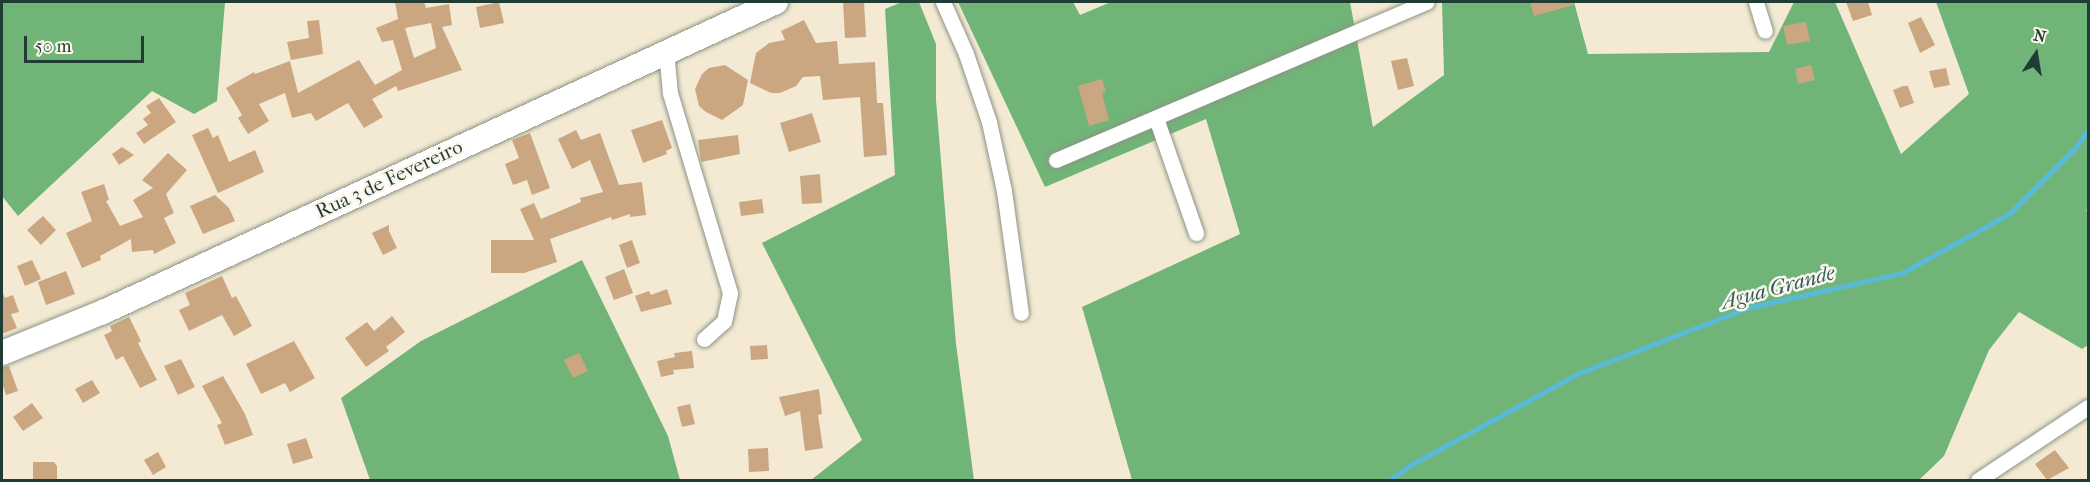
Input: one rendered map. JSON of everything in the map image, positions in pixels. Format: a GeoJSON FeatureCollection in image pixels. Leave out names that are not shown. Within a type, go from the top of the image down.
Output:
{"type":"FeatureCollection","features":[{"type":"Feature","properties":{"kind":"main road","name":"Rua 3 de Fevereiro"},"geometry":{"type":"LineString","coordinates":[[2,353],[103,312],[776,2]]}},
{"type":"Feature","properties":{"kind":"street"},"geometry":{"type":"LineString","coordinates":[[943,2],[966,54],[989,122],[1004,191],[1021,313]]}},
{"type":"Feature","properties":{"kind":"street"},"geometry":{"type":"LineString","coordinates":[[1056,160],[1427,2]]}},
{"type":"Feature","properties":{"kind":"street"},"geometry":{"type":"LineString","coordinates":[[1756,2],[1765,31]]}},
{"type":"Feature","properties":{"kind":"street"},"geometry":{"type":"LineString","coordinates":[[666,51],[670,93],[730,293],[724,321],[704,339]]}},
{"type":"Feature","properties":{"kind":"street"},"geometry":{"type":"LineString","coordinates":[[1156,118],[1196,233]]}},
{"type":"Feature","properties":{"kind":"street"},"geometry":{"type":"LineString","coordinates":[[1978,480],[2088,406]]}},
{"type":"Feature","properties":{"kind":"green space"},"geometry":{"type":"Polygon","coordinates":[[[2,2],[225,2],[217,101],[194,114],[152,91],[18,216],[2,196],[2,2]]]}},
{"type":"Feature","properties":{"kind":"green space"},"geometry":{"type":"Polygon","coordinates":[[[902,2],[919,2],[936,44],[936,100],[956,344],[974,480],[811,480],[862,440],[762,243],[895,175],[885,9],[902,2]]]}},
{"type":"Feature","properties":{"kind":"green space"},"geometry":{"type":"Polygon","coordinates":[[[958,2],[1073,2],[1080,15],[1111,2],[1350,2],[1373,127],[1444,75],[1442,2],[1574,2],[1588,54],[1769,52],[1794,2],[1835,2],[1901,154],[1969,94],[1936,2],[2088,2],[2088,209],[2086,210],[2088,213],[2088,345],[2082,349],[2019,312],[1989,350],[1944,456],[1919,480],[1132,480],[1082,307],[1240,234],[1206,119],[1045,187],[958,2]]]}},
{"type":"Feature","properties":{"kind":"green space"},"geometry":{"type":"Polygon","coordinates":[[[582,260],[668,436],[680,480],[370,480],[341,398],[421,341],[582,260]]]}},
{"type":"Feature","properties":{"kind":"building"},"geometry":{"type":"Polygon","coordinates":[[[395,2],[424,2],[426,8],[449,4],[452,25],[442,27],[462,70],[398,91],[396,86],[372,99],[383,117],[364,128],[348,103],[316,121],[311,113],[292,118],[285,93],[259,104],[269,121],[248,134],[238,118],[242,115],[226,88],[254,72],[255,74],[290,61],[298,93],[359,60],[375,85],[402,70],[393,40],[382,42],[376,28],[398,19],[395,2]],[[431,23],[405,28],[414,58],[436,48],[431,23]]]}},
{"type":"Feature","properties":{"kind":"building"},"geometry":{"type":"Polygon","coordinates":[[[499,2],[504,23],[480,28],[476,7],[499,2]]]}},
{"type":"Feature","properties":{"kind":"building"},"geometry":{"type":"Polygon","coordinates":[[[843,2],[864,2],[866,37],[845,38],[843,2]]]}},
{"type":"Feature","properties":{"kind":"building"},"geometry":{"type":"Polygon","coordinates":[[[1530,2],[1573,2],[1574,5],[1534,16],[1530,2]]]}},
{"type":"Feature","properties":{"kind":"building"},"geometry":{"type":"Polygon","coordinates":[[[1846,2],[1868,2],[1872,15],[1853,21],[1846,2]]]}},
{"type":"Feature","properties":{"kind":"building"},"geometry":{"type":"Polygon","coordinates":[[[1921,17],[1935,45],[1920,53],[1908,23],[1921,17]]]}},
{"type":"Feature","properties":{"kind":"building"},"geometry":{"type":"Polygon","coordinates":[[[319,20],[323,54],[291,60],[287,42],[309,38],[307,21],[319,20]]]}},
{"type":"Feature","properties":{"kind":"building"},"geometry":{"type":"Polygon","coordinates":[[[804,20],[816,43],[837,41],[839,64],[875,62],[877,103],[883,103],[887,155],[864,157],[860,97],[823,100],[820,76],[803,77],[796,86],[780,93],[771,93],[750,83],[756,53],[769,43],[785,40],[781,31],[804,20]]]}},
{"type":"Feature","properties":{"kind":"building"},"geometry":{"type":"Polygon","coordinates":[[[1806,22],[1810,41],[1787,45],[1783,26],[1806,22]]]}},
{"type":"Feature","properties":{"kind":"building"},"geometry":{"type":"Polygon","coordinates":[[[1407,58],[1414,86],[1398,90],[1391,61],[1407,58]]]}},
{"type":"Feature","properties":{"kind":"building"},"geometry":{"type":"Polygon","coordinates":[[[725,65],[748,80],[743,105],[722,120],[699,106],[695,89],[702,74],[709,68],[725,65]]]}},
{"type":"Feature","properties":{"kind":"building"},"geometry":{"type":"Polygon","coordinates":[[[1811,65],[1815,80],[1798,84],[1795,69],[1811,65]]]}},
{"type":"Feature","properties":{"kind":"building"},"geometry":{"type":"Polygon","coordinates":[[[1946,68],[1950,85],[1934,88],[1929,71],[1946,68]]]}},
{"type":"Feature","properties":{"kind":"building"},"geometry":{"type":"Polygon","coordinates":[[[1102,79],[1106,92],[1102,93],[1109,120],[1089,126],[1078,86],[1102,79]]]}},
{"type":"Feature","properties":{"kind":"building"},"geometry":{"type":"Polygon","coordinates":[[[1908,86],[1914,103],[1900,108],[1893,90],[1908,86]]]}},
{"type":"Feature","properties":{"kind":"building"},"geometry":{"type":"Polygon","coordinates":[[[159,98],[176,122],[144,144],[136,133],[148,125],[143,119],[151,113],[146,106],[159,98]]]}},
{"type":"Feature","properties":{"kind":"building"},"geometry":{"type":"Polygon","coordinates":[[[812,113],[821,142],[789,152],[780,123],[812,113]]]}},
{"type":"Feature","properties":{"kind":"building"},"geometry":{"type":"Polygon","coordinates":[[[662,120],[672,148],[666,151],[667,154],[643,163],[631,130],[662,120]]]}},
{"type":"Feature","properties":{"kind":"building"},"geometry":{"type":"Polygon","coordinates":[[[208,128],[213,138],[218,135],[229,162],[255,150],[264,172],[218,193],[192,135],[208,128]]]}},
{"type":"Feature","properties":{"kind":"building"},"geometry":{"type":"Polygon","coordinates":[[[576,130],[581,140],[600,133],[619,185],[642,182],[646,215],[630,217],[630,214],[612,220],[611,217],[550,239],[557,262],[524,273],[491,273],[491,240],[534,240],[520,209],[534,203],[541,219],[581,202],[580,198],[603,192],[590,160],[572,169],[558,139],[576,130]]]}},
{"type":"Feature","properties":{"kind":"building"},"geometry":{"type":"Polygon","coordinates":[[[530,133],[550,188],[532,195],[527,180],[513,185],[505,164],[519,158],[512,140],[530,133]]]}},
{"type":"Feature","properties":{"kind":"building"},"geometry":{"type":"Polygon","coordinates":[[[738,135],[740,154],[701,162],[698,140],[738,135]]]}},
{"type":"Feature","properties":{"kind":"building"},"geometry":{"type":"Polygon","coordinates":[[[122,147],[134,155],[119,165],[112,154],[122,147]]]}},
{"type":"Feature","properties":{"kind":"building"},"geometry":{"type":"Polygon","coordinates":[[[168,153],[187,170],[166,194],[174,213],[164,218],[176,243],[154,254],[153,250],[132,252],[131,239],[100,256],[101,260],[82,268],[66,233],[92,221],[81,192],[104,184],[109,200],[106,201],[120,226],[143,217],[133,200],[153,188],[142,180],[168,153]]]}},
{"type":"Feature","properties":{"kind":"building"},"geometry":{"type":"Polygon","coordinates":[[[820,174],[822,203],[802,204],[800,176],[820,174]]]}},
{"type":"Feature","properties":{"kind":"building"},"geometry":{"type":"Polygon","coordinates":[[[215,195],[229,208],[235,221],[203,234],[190,206],[215,195]]]}},
{"type":"Feature","properties":{"kind":"building"},"geometry":{"type":"Polygon","coordinates":[[[762,199],[764,213],[741,216],[739,202],[762,199]]]}},
{"type":"Feature","properties":{"kind":"building"},"geometry":{"type":"Polygon","coordinates":[[[43,216],[56,230],[41,245],[27,230],[43,216]]]}},
{"type":"Feature","properties":{"kind":"building"},"geometry":{"type":"Polygon","coordinates":[[[389,225],[389,231],[397,248],[383,255],[372,233],[389,225]]]}},
{"type":"Feature","properties":{"kind":"building"},"geometry":{"type":"Polygon","coordinates":[[[632,240],[640,263],[627,268],[619,245],[632,240]]]}},
{"type":"Feature","properties":{"kind":"building"},"geometry":{"type":"Polygon","coordinates":[[[32,260],[41,279],[25,286],[17,266],[32,260]]]}},
{"type":"Feature","properties":{"kind":"building"},"geometry":{"type":"Polygon","coordinates":[[[624,269],[633,293],[614,300],[605,277],[624,269]]]}},
{"type":"Feature","properties":{"kind":"building"},"geometry":{"type":"Polygon","coordinates":[[[66,271],[75,294],[46,305],[38,282],[66,271]]]}},
{"type":"Feature","properties":{"kind":"building"},"geometry":{"type":"Polygon","coordinates":[[[222,276],[232,298],[236,296],[252,326],[234,336],[222,315],[189,331],[179,310],[190,305],[185,293],[222,276]]]}},
{"type":"Feature","properties":{"kind":"building"},"geometry":{"type":"Polygon","coordinates":[[[667,289],[672,304],[641,312],[635,296],[649,291],[651,295],[667,289]]]}},
{"type":"Feature","properties":{"kind":"building"},"geometry":{"type":"Polygon","coordinates":[[[2,291],[5,298],[13,295],[19,312],[11,314],[17,328],[2,334],[2,291]]]}},
{"type":"Feature","properties":{"kind":"building"},"geometry":{"type":"Polygon","coordinates":[[[392,316],[405,332],[386,347],[389,351],[366,367],[345,338],[367,322],[374,331],[392,316]]]}},
{"type":"Feature","properties":{"kind":"building"},"geometry":{"type":"Polygon","coordinates":[[[129,317],[141,341],[138,343],[157,380],[140,388],[123,356],[116,360],[104,335],[112,331],[110,326],[129,317]]]}},
{"type":"Feature","properties":{"kind":"building"},"geometry":{"type":"Polygon","coordinates":[[[294,341],[315,378],[290,392],[285,383],[261,394],[246,364],[294,341]]]}},
{"type":"Feature","properties":{"kind":"building"},"geometry":{"type":"Polygon","coordinates":[[[767,345],[768,359],[751,360],[750,346],[767,345]]]}},
{"type":"Feature","properties":{"kind":"building"},"geometry":{"type":"Polygon","coordinates":[[[692,351],[694,368],[673,370],[674,374],[661,377],[657,361],[675,357],[674,353],[692,351]]]}},
{"type":"Feature","properties":{"kind":"building"},"geometry":{"type":"Polygon","coordinates":[[[579,353],[588,371],[573,378],[564,360],[579,353]]]}},
{"type":"Feature","properties":{"kind":"building"},"geometry":{"type":"Polygon","coordinates":[[[181,359],[195,387],[178,395],[164,366],[181,359]]]}},
{"type":"Feature","properties":{"kind":"building"},"geometry":{"type":"Polygon","coordinates":[[[9,366],[18,391],[6,395],[2,383],[2,367],[9,366]]]}},
{"type":"Feature","properties":{"kind":"building"},"geometry":{"type":"Polygon","coordinates":[[[223,376],[245,414],[253,435],[225,445],[217,425],[222,423],[202,386],[223,376]]]}},
{"type":"Feature","properties":{"kind":"building"},"geometry":{"type":"Polygon","coordinates":[[[92,380],[100,393],[83,403],[75,389],[92,380]]]}},
{"type":"Feature","properties":{"kind":"building"},"geometry":{"type":"Polygon","coordinates":[[[819,389],[822,414],[818,415],[823,448],[805,451],[800,411],[785,416],[779,397],[819,389]]]}},
{"type":"Feature","properties":{"kind":"building"},"geometry":{"type":"Polygon","coordinates":[[[32,403],[43,418],[23,431],[13,417],[32,403]]]}},
{"type":"Feature","properties":{"kind":"building"},"geometry":{"type":"Polygon","coordinates":[[[690,404],[695,424],[682,427],[677,407],[690,404]]]}},
{"type":"Feature","properties":{"kind":"building"},"geometry":{"type":"Polygon","coordinates":[[[306,438],[313,458],[293,464],[287,444],[306,438]]]}},
{"type":"Feature","properties":{"kind":"building"},"geometry":{"type":"Polygon","coordinates":[[[768,448],[769,471],[749,472],[748,449],[768,448]]]}},
{"type":"Feature","properties":{"kind":"building"},"geometry":{"type":"Polygon","coordinates":[[[2055,450],[2069,468],[2047,480],[2035,464],[2055,450]]]}},
{"type":"Feature","properties":{"kind":"building"},"geometry":{"type":"Polygon","coordinates":[[[158,452],[166,467],[153,475],[144,460],[158,452]]]}},
{"type":"Feature","properties":{"kind":"building"},"geometry":{"type":"Polygon","coordinates":[[[33,462],[54,462],[57,466],[57,480],[33,480],[33,462]]]}},
{"type":"Feature","properties":{"kind":"waterway","name":"Agua Grande"},"geometry":{"type":"LineString","coordinates":[[1390,480],[1411,465],[1577,374],[1747,308],[1902,273],[2009,214],[2076,147],[2088,130]]}}]}
